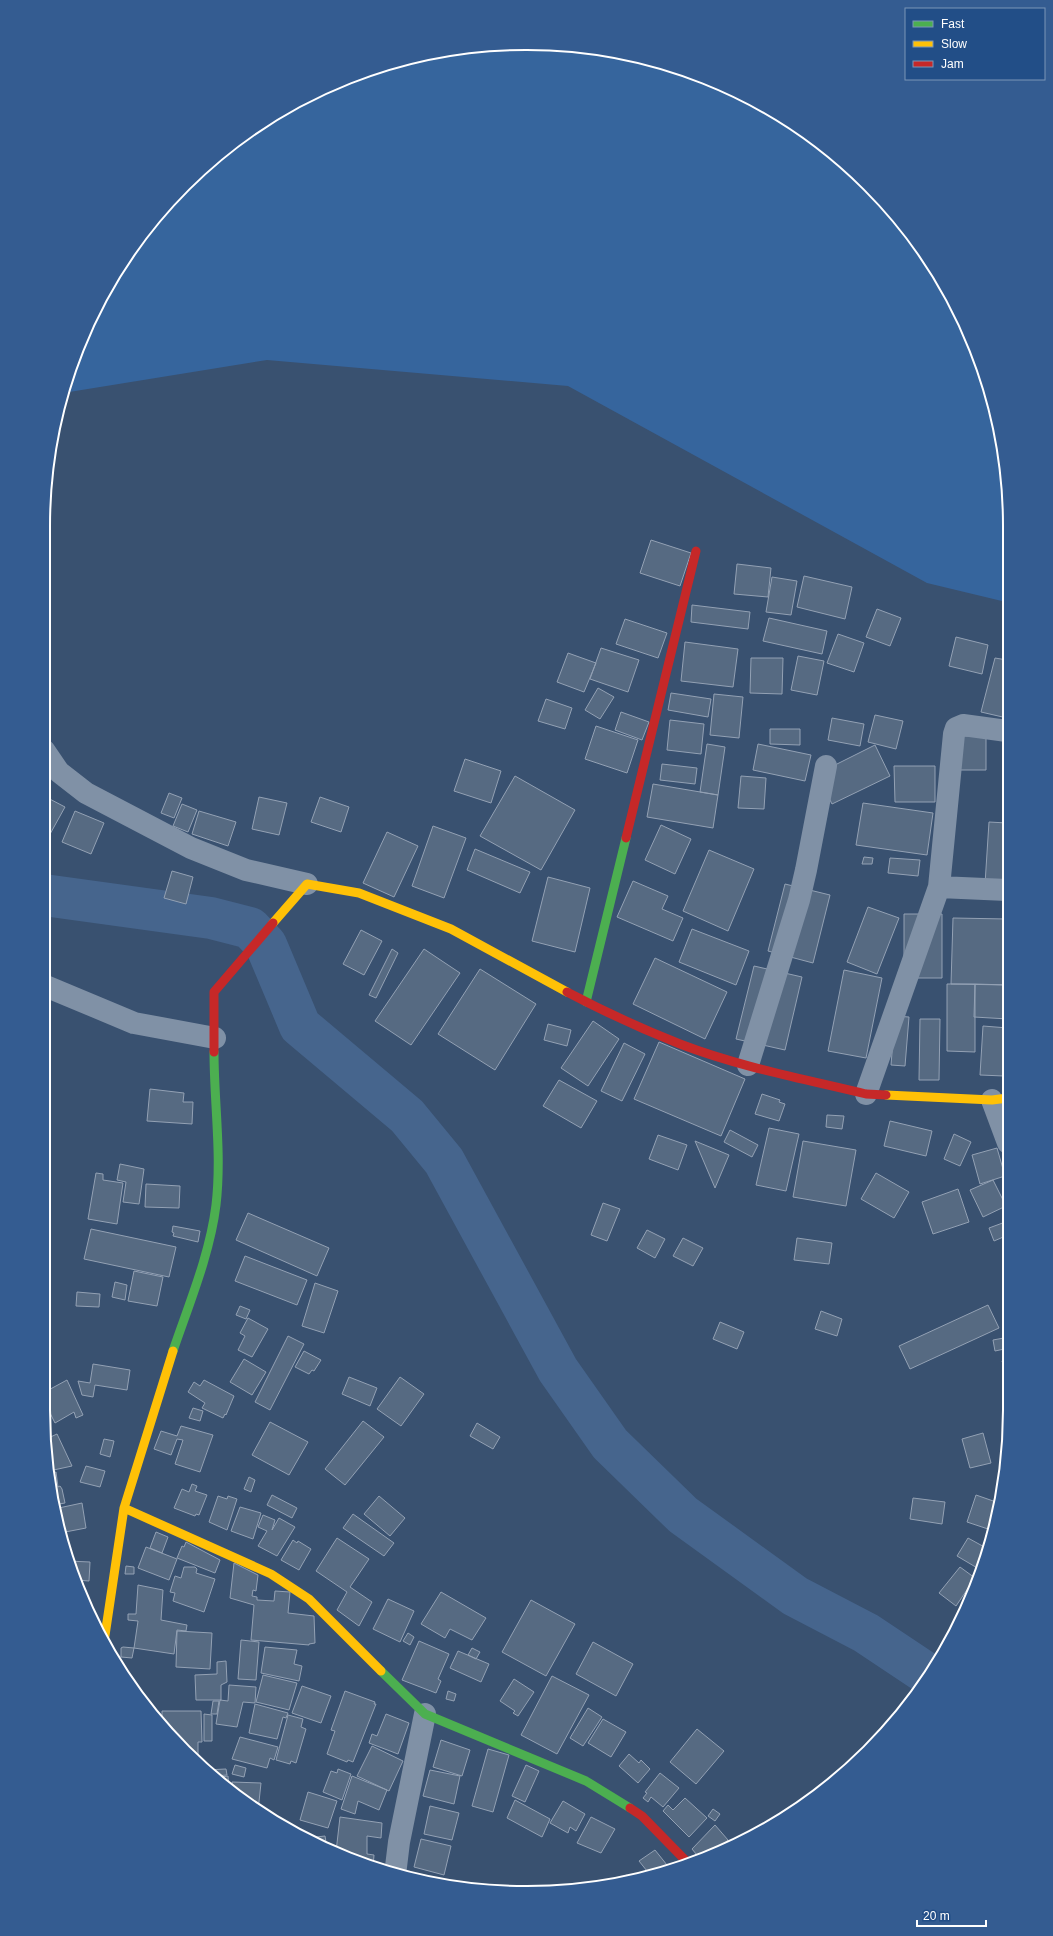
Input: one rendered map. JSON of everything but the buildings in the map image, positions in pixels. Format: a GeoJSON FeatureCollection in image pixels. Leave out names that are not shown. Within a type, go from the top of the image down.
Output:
{"type":"FeatureCollection","features":[{"type":"Feature","properties":{"kind":"street"},"geometry":{"type":"LineString","coordinates":[[586,1002],[696,551]]}},
{"type":"Feature","properties":{"kind":"street"},"geometry":{"type":"LineString","coordinates":[[866,1094],[939,887],[954,734],[956,728],[963,725],[1003,730]]}},
{"type":"Feature","properties":{"kind":"street"},"geometry":{"type":"LineString","coordinates":[[50,759],[59,772],[86,793],[191,848],[246,870],[359,894],[451,929],[586,1002],[681,1044],[748,1066],[866,1094],[1000,1099],[1003,1116]]}},
{"type":"Feature","properties":{"kind":"street"},"geometry":{"type":"LineString","coordinates":[[748,1066],[799,900],[826,766]]}},
{"type":"Feature","properties":{"kind":"street"},"geometry":{"type":"LineString","coordinates":[[105,1632],[124,1508],[162,1384],[194,1290],[213,1224],[216,1203],[218,1151],[214,1078],[214,992],[307,884]]}},
{"type":"Feature","properties":{"kind":"street"},"geometry":{"type":"LineString","coordinates":[[939,887],[1003,890]]}},
{"type":"Feature","properties":{"kind":"street"},"geometry":{"type":"LineString","coordinates":[[50,988],[134,1023],[215,1038]]}},
{"type":"Feature","properties":{"kind":"street"},"geometry":{"type":"LineString","coordinates":[[124,1508],[271,1574],[309,1599],[425,1714],[586,1781],[642,1816],[684,1859]]}},
{"type":"Feature","properties":{"kind":"street"},"geometry":{"type":"LineString","coordinates":[[397,1868],[400,1842],[425,1714]]}},
{"type":"Feature","properties":{"kind":"shaded area"},"geometry":{"type":"Polygon","coordinates":[[[495,51],[558,51],[589,54],[650,66],[680,75],[737,99],[765,114],[817,148],[841,168],[885,212],[905,236],[939,288],[967,344],[978,373],[994,434],[1002,495],[1003,601],[927,583],[568,386],[267,360],[69,392],[86,344],[114,288],[148,236],[168,212],[212,168],[236,148],[288,114],[316,99],[373,75],[403,66],[464,54],[495,51]]]}},
{"type":"Feature","properties":{"kind":"waterway"},"geometry":{"type":"LineString","coordinates":[[50,896],[211,918],[250,928],[266,945],[300,1026],[407,1116],[444,1161],[558,1370],[610,1444],[683,1515],[795,1596],[866,1633],[924,1672]]}},
{"type":"Feature","properties":{"kind":"traffic: fast"},"geometry":{"type":"LineString","coordinates":[[586,1002],[626,838]]}},
{"type":"Feature","properties":{"kind":"traffic: fast"},"geometry":{"type":"LineString","coordinates":[[173,1351],[204,1260],[216,1205],[218,1186],[218,1148],[214,1052]]}},
{"type":"Feature","properties":{"kind":"traffic: fast"},"geometry":{"type":"LineString","coordinates":[[381,1671],[425,1714],[586,1781],[630,1808]]}},
{"type":"Feature","properties":{"kind":"traffic: slow"},"geometry":{"type":"LineString","coordinates":[[273,923],[307,884],[359,893],[451,929],[567,992]]}},
{"type":"Feature","properties":{"kind":"traffic: slow"},"geometry":{"type":"LineString","coordinates":[[886,1095],[992,1100],[1003,1099]]}},
{"type":"Feature","properties":{"kind":"traffic: slow"},"geometry":{"type":"LineString","coordinates":[[105,1632],[124,1508],[173,1351]]}},
{"type":"Feature","properties":{"kind":"traffic: slow"},"geometry":{"type":"LineString","coordinates":[[124,1508],[271,1574],[309,1599],[381,1671]]}},
{"type":"Feature","properties":{"kind":"traffic: jam"},"geometry":{"type":"LineString","coordinates":[[626,838],[696,551]]}},
{"type":"Feature","properties":{"kind":"traffic: jam"},"geometry":{"type":"LineString","coordinates":[[214,1052],[214,992],[273,923]]}},
{"type":"Feature","properties":{"kind":"traffic: jam"},"geometry":{"type":"LineString","coordinates":[[567,992],[637,1026],[703,1052],[796,1078],[866,1094],[886,1095]]}},
{"type":"Feature","properties":{"kind":"traffic: jam"},"geometry":{"type":"LineString","coordinates":[[630,1808],[642,1816],[684,1859]]}}]}
